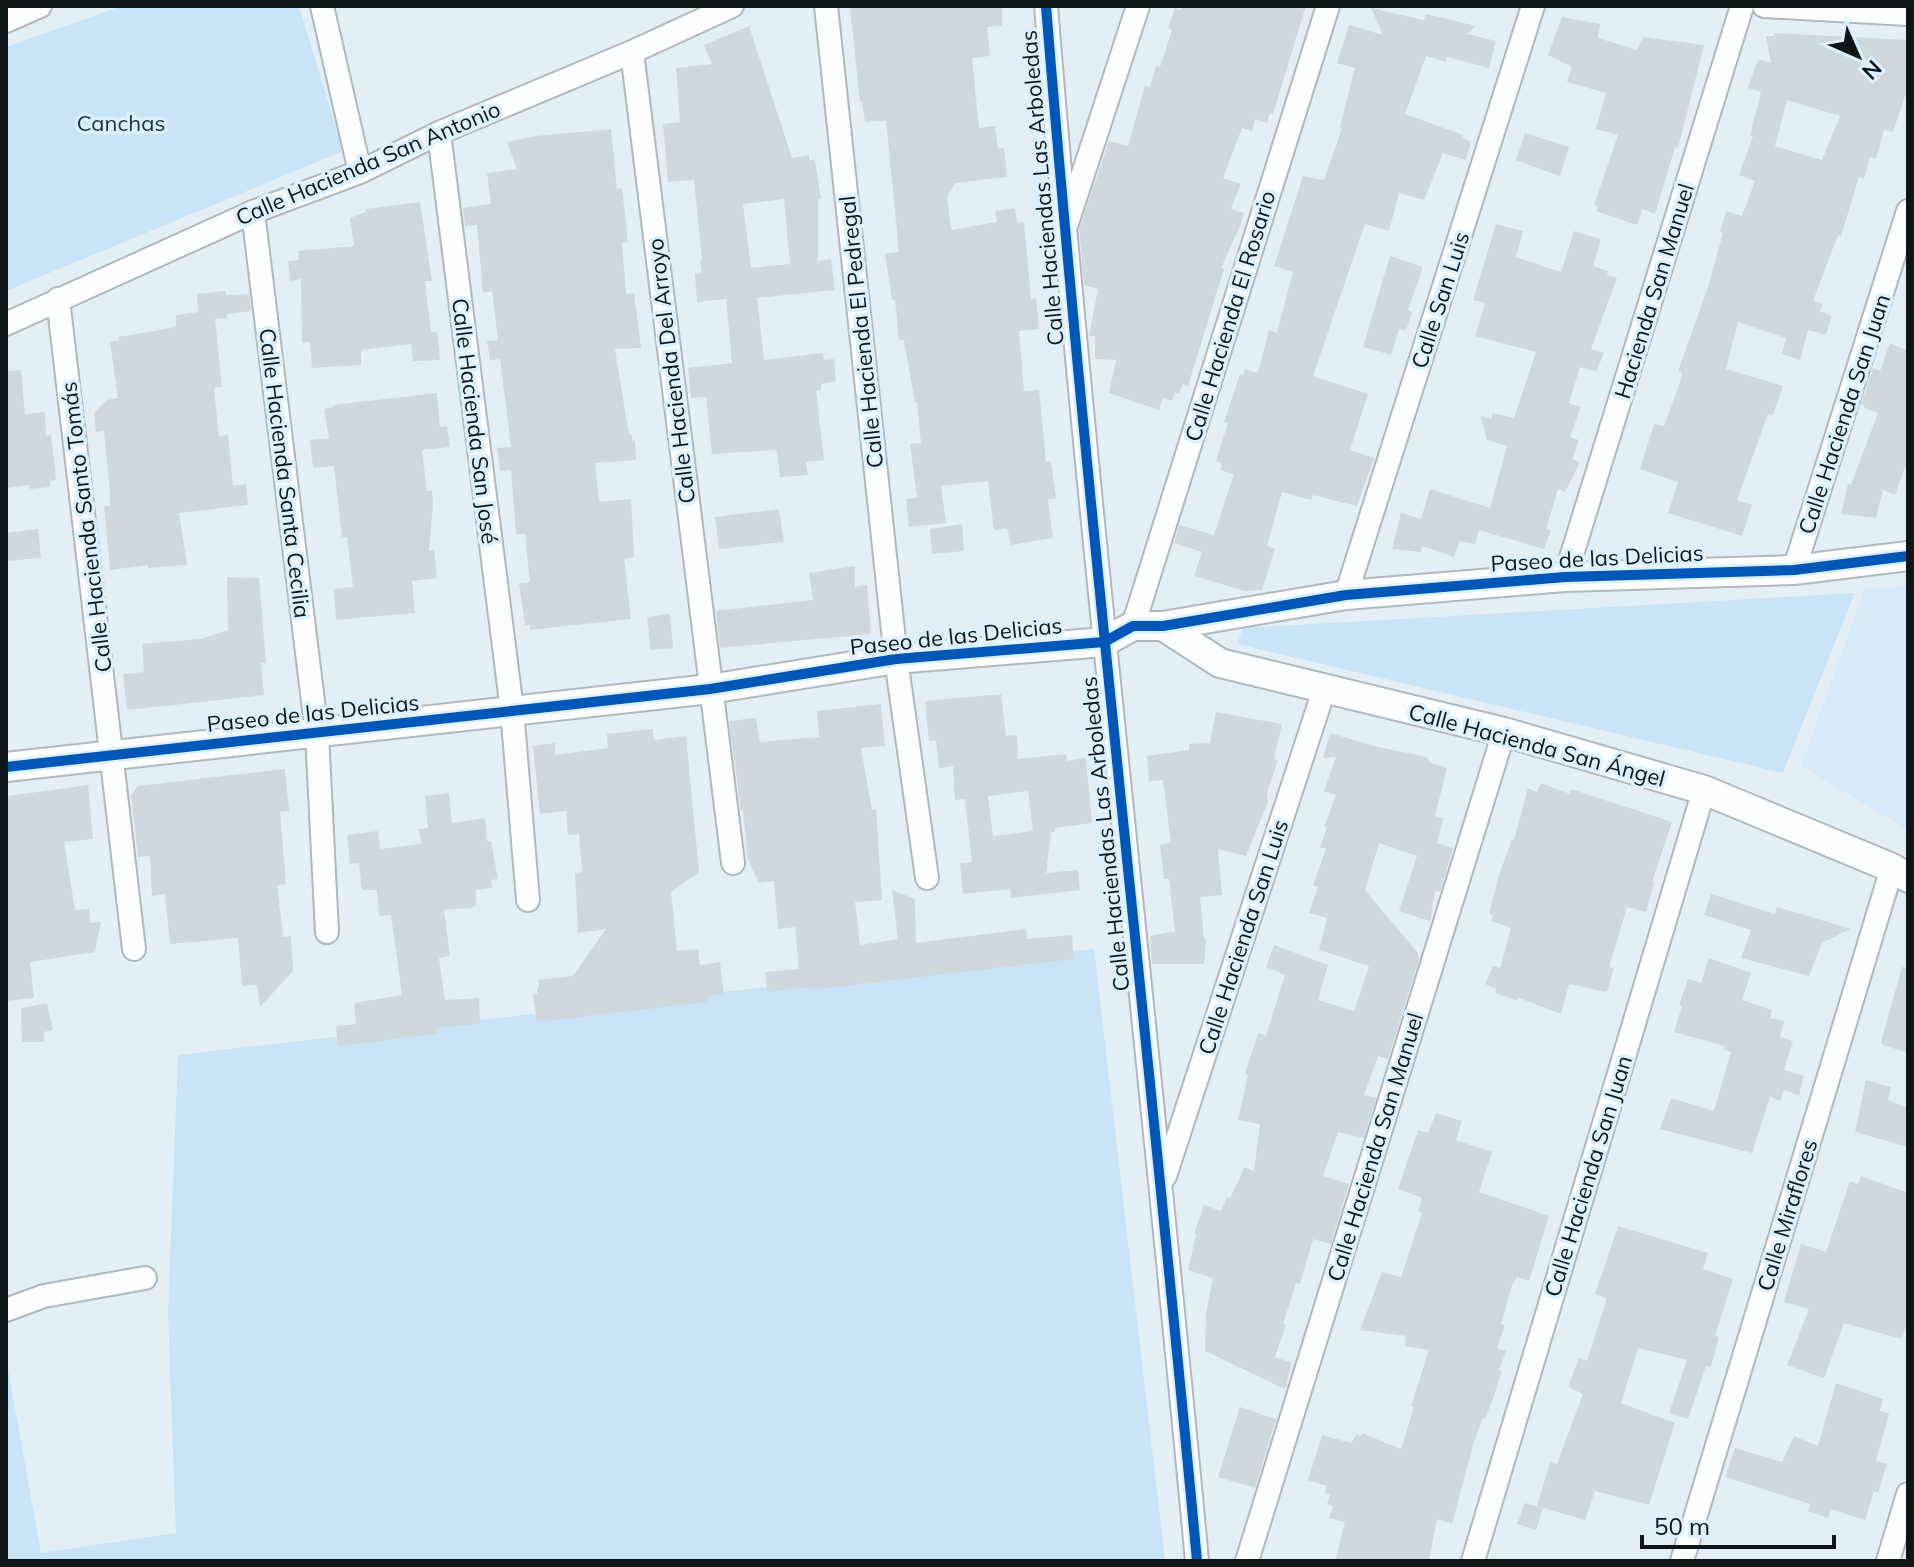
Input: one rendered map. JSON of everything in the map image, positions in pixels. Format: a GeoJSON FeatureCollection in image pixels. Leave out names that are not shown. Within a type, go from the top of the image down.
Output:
{"type":"FeatureCollection","features":[{"type":"Feature","properties":{"kind":"street"},"geometry":{"type":"LineString","coordinates":[[6,21],[40,6]]}},
{"type":"Feature","properties":{"kind":"street"},"geometry":{"type":"LineString","coordinates":[[322,6],[360,172]]}},
{"type":"Feature","properties":{"kind":"street","name":"Calle Hacienda San Antonio"},"geometry":{"type":"LineString","coordinates":[[6,324],[253,212],[360,172],[439,133],[632,52],[732,6]]}},
{"type":"Feature","properties":{"kind":"street","name":"Calle Hacienda El Pedregal"},"geometry":{"type":"LineString","coordinates":[[826,6],[896,659],[927,878]]}},
{"type":"Feature","properties":{"kind":"street","name":"Calle Haciendas Las Arboledas"},"geometry":{"type":"LineString","coordinates":[[1046,6],[1104,642],[1162,1184],[1197,1561]]}},
{"type":"Feature","properties":{"kind":"street"},"geometry":{"type":"LineString","coordinates":[[1065,232],[1138,6]]}},
{"type":"Feature","properties":{"kind":"street","name":"Calle Hacienda El Rosario"},"geometry":{"type":"LineString","coordinates":[[1133,626],[1328,6]]}},
{"type":"Feature","properties":{"kind":"street","name":"Calle San Luis"},"geometry":{"type":"LineString","coordinates":[[1346,595],[1533,6]]}},
{"type":"Feature","properties":{"kind":"street","name":"Hacienda San Manuel"},"geometry":{"type":"LineString","coordinates":[[1565,577],[1742,6]]}},
{"type":"Feature","properties":{"kind":"street"},"geometry":{"type":"LineString","coordinates":[[1764,6],[1908,14]]}},
{"type":"Feature","properties":{"kind":"street","name":"Calle Hacienda Del Arroyo"},"geometry":{"type":"LineString","coordinates":[[632,52],[733,863]]}},
{"type":"Feature","properties":{"kind":"street","name":"Calle Hacienda San José"},"geometry":{"type":"LineString","coordinates":[[439,133],[512,710],[528,900]]}},
{"type":"Feature","properties":{"kind":"street","name":"Calle Hacienda San Juan"},"geometry":{"type":"LineString","coordinates":[[1794,570],[1908,211]]}},
{"type":"Feature","properties":{"kind":"street","name":"Calle Hacienda Santa Cecilia"},"geometry":{"type":"LineString","coordinates":[[253,212],[317,734],[327,932]]}},
{"type":"Feature","properties":{"kind":"street","name":"Calle Hacienda Santo Tomás"},"geometry":{"type":"LineString","coordinates":[[58,299],[134,949]]}},
{"type":"Feature","properties":{"kind":"street","name":"Paseo de las Delicias"},"geometry":{"type":"LineString","coordinates":[[6,767],[710,689],[896,659],[1104,642],[1133,626],[1163,626],[1346,595],[1565,577],[1794,570],[1908,556]]}},
{"type":"Feature","properties":{"kind":"street","name":"Calle Hacienda San Ángel"},"geometry":{"type":"LineString","coordinates":[[1163,626],[1220,663],[1504,732],[1704,790],[1900,873]]}},
{"type":"Feature","properties":{"kind":"street","name":"Calle Hacienda San Luis"},"geometry":{"type":"LineString","coordinates":[[1162,1184],[1324,690]]}},
{"type":"Feature","properties":{"kind":"street","name":"Calle Hacienda San Manuel"},"geometry":{"type":"LineString","coordinates":[[1247,1561],[1504,732]]}},
{"type":"Feature","properties":{"kind":"street","name":"Calle Hacienda San Juan"},"geometry":{"type":"LineString","coordinates":[[1473,1561],[1704,790]]}},
{"type":"Feature","properties":{"kind":"street","name":"Calle Miraflores"},"geometry":{"type":"LineString","coordinates":[[1682,1561],[1900,873]]}},
{"type":"Feature","properties":{"kind":"street"},"geometry":{"type":"LineString","coordinates":[[6,1310],[44,1296],[145,1278]]}},
{"type":"Feature","properties":{"kind":"street"},"geometry":{"type":"LineString","coordinates":[[1888,1561],[1908,1494]]}},
{"type":"Feature","properties":{"kind":"shaded area"},"geometry":{"type":"Polygon","coordinates":[[[1908,586],[1908,830],[1801,766],[1865,589],[1908,586]]]}},
{"type":"Feature","properties":{"kind":"green space","name":"Canchas"},"geometry":{"type":"Polygon","coordinates":[[[122,6],[299,6],[343,151],[6,291],[6,47],[122,6]]]}},
{"type":"Feature","properties":{"kind":"green space"},"geometry":{"type":"Polygon","coordinates":[[[1855,593],[1783,773],[1237,644],[1243,628],[1855,593]]]}},
{"type":"Feature","properties":{"kind":"green space"},"geometry":{"type":"Polygon","coordinates":[[[1094,949],[1165,1561],[6,1561],[6,1358],[41,1553],[176,1533],[168,1314],[178,1055],[1094,949]]]}},
{"type":"Feature","properties":{"kind":"building"},"geometry":{"type":"Polygon","coordinates":[[[1002,6],[1002,26],[987,27],[990,56],[972,58],[979,128],[995,126],[998,148],[1004,148],[1007,177],[955,183],[947,197],[951,230],[997,222],[995,211],[1015,208],[1017,223],[1024,222],[1031,299],[1036,298],[1039,329],[1019,331],[1024,391],[1039,390],[1046,462],[1051,461],[1056,498],[1048,499],[1053,538],[1011,545],[1007,528],[994,530],[988,481],[941,486],[946,523],[909,527],[906,499],[917,498],[910,444],[921,443],[917,402],[904,340],[899,340],[895,300],[892,300],[885,254],[899,252],[886,121],[865,122],[860,102],[850,7],[1002,6]]]}},
{"type":"Feature","properties":{"kind":"building"},"geometry":{"type":"Polygon","coordinates":[[[1182,6],[1306,6],[1273,114],[1270,113],[1267,123],[1255,119],[1252,131],[1242,128],[1223,178],[1241,184],[1231,209],[1244,213],[1241,224],[1221,268],[1224,269],[1188,386],[1183,384],[1172,401],[1163,398],[1159,410],[1109,393],[1116,360],[1095,359],[1095,336],[1089,336],[1098,289],[1084,285],[1079,229],[1109,141],[1128,146],[1145,85],[1150,87],[1156,66],[1160,67],[1172,30],[1168,28],[1175,8],[1181,10],[1182,6]]]}},
{"type":"Feature","properties":{"kind":"building"},"geometry":{"type":"Polygon","coordinates":[[[1371,8],[1424,20],[1426,14],[1476,26],[1467,34],[1496,41],[1489,68],[1447,57],[1446,62],[1426,56],[1405,114],[1463,135],[1462,138],[1471,142],[1466,160],[1443,153],[1424,200],[1399,193],[1389,231],[1365,224],[1313,376],[1368,394],[1350,450],[1374,458],[1357,506],[1313,495],[1311,500],[1282,492],[1267,546],[1275,549],[1262,590],[1245,591],[1194,576],[1202,552],[1174,543],[1179,525],[1214,535],[1234,474],[1220,470],[1222,464],[1216,461],[1228,423],[1224,422],[1240,374],[1243,375],[1245,369],[1258,373],[1269,330],[1277,333],[1293,272],[1274,266],[1303,176],[1324,180],[1342,128],[1355,68],[1337,63],[1349,25],[1383,35],[1371,8]]]}},
{"type":"Feature","properties":{"kind":"building"},"geometry":{"type":"Polygon","coordinates":[[[1562,17],[1600,24],[1598,38],[1637,50],[1643,37],[1704,45],[1678,148],[1675,147],[1655,214],[1642,209],[1637,225],[1596,211],[1598,206],[1594,205],[1618,135],[1596,129],[1606,93],[1567,82],[1572,67],[1548,55],[1562,17]]]}},
{"type":"Feature","properties":{"kind":"building"},"geometry":{"type":"Polygon","coordinates":[[[749,26],[792,158],[809,155],[809,160],[815,160],[821,199],[818,199],[818,261],[831,259],[835,290],[757,298],[764,360],[823,353],[824,360],[834,359],[836,381],[821,384],[821,390],[816,391],[824,460],[806,462],[808,475],[780,477],[777,450],[712,454],[706,397],[691,398],[688,368],[732,363],[726,299],[697,302],[695,274],[702,273],[702,259],[694,180],[668,182],[663,124],[680,122],[676,68],[712,64],[704,45],[749,26]],[[784,199],[743,204],[751,268],[790,264],[784,199]]]}},
{"type":"Feature","properties":{"kind":"building"},"geometry":{"type":"Polygon","coordinates":[[[1774,33],[1908,40],[1908,87],[1893,132],[1884,130],[1876,159],[1870,157],[1864,179],[1859,177],[1841,236],[1838,235],[1813,301],[1823,304],[1820,311],[1832,316],[1826,335],[1808,330],[1800,360],[1782,354],[1786,338],[1738,322],[1726,369],[1783,386],[1773,415],[1768,414],[1737,500],[1752,505],[1742,536],[1668,513],[1678,482],[1640,469],[1654,424],[1664,426],[1680,383],[1682,372],[1678,371],[1708,287],[1726,211],[1742,216],[1755,181],[1739,175],[1753,136],[1750,136],[1761,92],[1748,88],[1758,59],[1771,63],[1766,36],[1774,36],[1774,33]],[[1787,100],[1775,146],[1822,160],[1840,116],[1787,100]]]}},
{"type":"Feature","properties":{"kind":"building"},"geometry":{"type":"Polygon","coordinates":[[[611,129],[617,189],[622,188],[628,242],[622,243],[626,294],[634,293],[641,348],[615,349],[629,435],[632,435],[632,441],[635,440],[636,460],[595,463],[599,502],[631,499],[634,557],[624,559],[631,619],[530,630],[530,625],[525,625],[519,583],[530,582],[525,534],[516,534],[511,470],[500,471],[497,448],[511,447],[500,359],[490,360],[487,341],[498,340],[492,291],[483,293],[477,225],[465,226],[463,208],[491,204],[487,173],[517,169],[507,142],[611,129]]]}},
{"type":"Feature","properties":{"kind":"building"},"geometry":{"type":"Polygon","coordinates":[[[1525,133],[1569,147],[1560,176],[1516,160],[1525,133]]]}},
{"type":"Feature","properties":{"kind":"building"},"geometry":{"type":"Polygon","coordinates":[[[420,202],[432,281],[425,281],[431,332],[437,332],[440,360],[413,361],[411,344],[361,350],[361,365],[312,368],[310,342],[302,343],[301,279],[290,281],[288,261],[299,260],[298,251],[354,246],[350,218],[366,212],[366,209],[420,202]]]}},
{"type":"Feature","properties":{"kind":"building"},"geometry":{"type":"Polygon","coordinates":[[[1496,224],[1523,231],[1516,257],[1561,272],[1574,231],[1601,239],[1593,266],[1617,278],[1591,349],[1604,353],[1596,372],[1580,367],[1569,403],[1581,407],[1570,437],[1579,440],[1572,459],[1580,462],[1565,492],[1558,489],[1546,529],[1551,530],[1544,549],[1479,530],[1475,544],[1460,541],[1454,557],[1422,546],[1421,552],[1392,549],[1401,513],[1421,519],[1430,489],[1490,508],[1507,446],[1487,440],[1481,416],[1491,419],[1493,413],[1514,418],[1536,352],[1475,336],[1485,303],[1473,300],[1496,224]]]}},
{"type":"Feature","properties":{"kind":"building"},"geometry":{"type":"Polygon","coordinates":[[[1390,256],[1423,267],[1408,310],[1412,312],[1406,331],[1399,329],[1391,355],[1363,347],[1390,256]]]}},
{"type":"Feature","properties":{"kind":"building"},"geometry":{"type":"Polygon","coordinates":[[[225,291],[226,295],[249,294],[251,311],[215,319],[222,387],[214,388],[219,436],[228,435],[233,486],[246,484],[248,505],[179,513],[187,565],[148,568],[148,565],[110,570],[104,506],[110,506],[110,491],[104,431],[96,432],[94,413],[107,400],[118,398],[110,342],[119,340],[118,337],[176,327],[176,315],[198,312],[197,294],[225,291]]]}},
{"type":"Feature","properties":{"kind":"building"},"geometry":{"type":"Polygon","coordinates":[[[1890,343],[1908,351],[1908,460],[1895,495],[1883,490],[1876,518],[1841,514],[1848,484],[1851,485],[1878,413],[1861,405],[1873,368],[1880,371],[1890,343]]]}},
{"type":"Feature","properties":{"kind":"building"},"geometry":{"type":"Polygon","coordinates":[[[21,370],[25,414],[45,412],[46,436],[51,435],[56,480],[50,481],[50,487],[30,489],[30,485],[6,488],[6,371],[21,370]]]}},
{"type":"Feature","properties":{"kind":"building"},"geometry":{"type":"Polygon","coordinates":[[[437,393],[440,427],[447,426],[450,447],[422,450],[427,491],[432,491],[429,551],[434,550],[437,578],[412,581],[415,613],[336,620],[334,589],[353,587],[347,537],[342,537],[334,466],[313,468],[310,440],[329,438],[324,409],[333,405],[437,393]]]}},
{"type":"Feature","properties":{"kind":"building"},"geometry":{"type":"Polygon","coordinates":[[[779,509],[784,542],[719,549],[715,517],[779,509]]]}},
{"type":"Feature","properties":{"kind":"building"},"geometry":{"type":"Polygon","coordinates":[[[962,524],[964,551],[932,554],[930,529],[962,524]]]}},
{"type":"Feature","properties":{"kind":"building"},"geometry":{"type":"Polygon","coordinates":[[[38,529],[41,558],[6,561],[6,533],[38,529]]]}},
{"type":"Feature","properties":{"kind":"building"},"geometry":{"type":"Polygon","coordinates":[[[855,566],[855,587],[867,585],[871,634],[720,648],[716,611],[813,600],[809,573],[855,566]]]}},
{"type":"Feature","properties":{"kind":"building"},"geometry":{"type":"Polygon","coordinates":[[[227,577],[259,578],[266,663],[261,663],[264,695],[127,710],[123,674],[144,672],[142,644],[200,639],[228,630],[227,577]]]}},
{"type":"Feature","properties":{"kind":"building"},"geometry":{"type":"Polygon","coordinates":[[[670,614],[673,648],[651,650],[647,617],[670,614]]]}},
{"type":"Feature","properties":{"kind":"building"},"geometry":{"type":"Polygon","coordinates":[[[1001,694],[1006,736],[1017,735],[1018,759],[1066,754],[1067,761],[1086,758],[1092,823],[1055,828],[1055,832],[1051,832],[1046,873],[1078,870],[1080,890],[1011,898],[1010,889],[963,894],[960,863],[972,862],[965,799],[955,800],[953,766],[939,768],[936,740],[929,741],[925,701],[1001,694]],[[1028,791],[988,796],[993,836],[1033,831],[1028,791]]]}},
{"type":"Feature","properties":{"kind":"building"},"geometry":{"type":"Polygon","coordinates":[[[881,704],[885,746],[861,748],[872,810],[876,809],[882,900],[855,902],[860,945],[898,939],[892,890],[915,899],[916,943],[1026,929],[1027,939],[1072,935],[1074,959],[810,990],[809,987],[767,992],[765,972],[799,969],[795,927],[778,929],[774,881],[759,883],[748,860],[729,721],[756,718],[760,742],[819,737],[817,711],[881,704]]]}},
{"type":"Feature","properties":{"kind":"building"},"geometry":{"type":"Polygon","coordinates":[[[1216,712],[1282,724],[1274,759],[1278,760],[1267,793],[1268,802],[1246,856],[1218,849],[1222,895],[1200,897],[1206,939],[1204,964],[1152,964],[1150,936],[1175,931],[1169,879],[1164,879],[1160,845],[1171,843],[1163,780],[1149,781],[1147,756],[1189,750],[1189,744],[1210,743],[1216,712]]]}},
{"type":"Feature","properties":{"kind":"building"},"geometry":{"type":"Polygon","coordinates":[[[653,729],[654,740],[686,736],[699,872],[671,892],[677,951],[698,949],[700,965],[720,962],[724,994],[707,996],[708,1002],[537,1022],[533,994],[537,994],[538,980],[573,976],[606,929],[578,933],[575,873],[582,872],[579,834],[568,835],[566,811],[540,814],[533,746],[555,743],[555,755],[608,748],[607,734],[653,729]]]}},
{"type":"Feature","properties":{"kind":"building"},"geometry":{"type":"Polygon","coordinates":[[[1330,733],[1427,757],[1431,763],[1447,768],[1435,816],[1443,818],[1437,843],[1453,848],[1440,892],[1435,891],[1430,921],[1399,911],[1417,856],[1379,843],[1365,890],[1418,953],[1419,960],[1388,1059],[1378,1056],[1364,1095],[1376,1098],[1364,1138],[1338,1132],[1323,1176],[1349,1184],[1331,1244],[1313,1239],[1300,1284],[1296,1283],[1283,1324],[1286,1325],[1275,1357],[1292,1363],[1285,1389],[1205,1351],[1206,1313],[1213,1278],[1188,1270],[1194,1234],[1204,1205],[1221,1211],[1244,1167],[1254,1171],[1260,1124],[1238,1120],[1248,1075],[1245,1074],[1258,1033],[1266,1036],[1285,975],[1266,967],[1274,945],[1328,965],[1318,1000],[1354,1011],[1369,966],[1319,950],[1327,918],[1309,913],[1318,887],[1313,885],[1326,849],[1320,847],[1327,827],[1324,827],[1336,795],[1324,791],[1336,757],[1323,758],[1330,733]]]}},
{"type":"Feature","properties":{"kind":"building"},"geometry":{"type":"Polygon","coordinates":[[[285,769],[289,811],[280,812],[286,884],[277,885],[283,937],[291,936],[293,971],[260,1007],[257,985],[242,986],[238,938],[170,944],[165,894],[152,896],[150,856],[138,857],[131,795],[138,786],[285,769]]]}},
{"type":"Feature","properties":{"kind":"building"},"geometry":{"type":"Polygon","coordinates":[[[1541,783],[1570,794],[1571,789],[1672,822],[1652,882],[1646,912],[1627,907],[1609,967],[1614,968],[1607,992],[1569,984],[1561,1014],[1517,997],[1517,1000],[1495,993],[1496,989],[1485,984],[1493,966],[1500,968],[1511,928],[1491,921],[1493,915],[1489,914],[1499,875],[1514,840],[1528,788],[1537,792],[1541,783]]]}},
{"type":"Feature","properties":{"kind":"building"},"geometry":{"type":"Polygon","coordinates":[[[88,785],[93,839],[64,842],[75,910],[89,909],[90,923],[101,922],[95,952],[30,962],[34,998],[6,1001],[6,800],[8,796],[88,785]]]}},
{"type":"Feature","properties":{"kind":"building"},"geometry":{"type":"Polygon","coordinates":[[[449,793],[452,823],[485,818],[487,841],[491,841],[498,879],[491,880],[492,888],[476,890],[476,905],[472,908],[444,910],[450,956],[439,958],[445,1000],[479,998],[480,1024],[436,1027],[437,1034],[338,1046],[336,1026],[356,1024],[354,1003],[402,995],[391,915],[379,916],[377,890],[362,890],[359,863],[350,864],[347,835],[378,831],[380,849],[421,844],[419,829],[428,828],[425,796],[449,793]]]}},
{"type":"Feature","properties":{"kind":"building"},"geometry":{"type":"Polygon","coordinates":[[[1711,894],[1775,914],[1777,907],[1851,929],[1822,943],[1809,976],[1741,958],[1751,930],[1704,915],[1711,894]]]}},
{"type":"Feature","properties":{"kind":"building"},"geometry":{"type":"Polygon","coordinates":[[[1709,958],[1751,973],[1742,1000],[1772,1010],[1770,1018],[1784,1021],[1780,1037],[1793,1041],[1784,1070],[1804,1076],[1799,1095],[1784,1090],[1780,1101],[1770,1097],[1752,1153],[1660,1129],[1671,1098],[1714,1111],[1731,1052],[1724,1050],[1725,1046],[1674,1032],[1688,979],[1701,983],[1709,958]]]}},
{"type":"Feature","properties":{"kind":"building"},"geometry":{"type":"Polygon","coordinates":[[[1902,967],[1908,968],[1908,1053],[1881,1042],[1902,967]]]}},
{"type":"Feature","properties":{"kind":"building"},"geometry":{"type":"Polygon","coordinates":[[[47,1003],[53,1030],[44,1032],[44,1042],[22,1042],[21,1008],[47,1003]]]}},
{"type":"Feature","properties":{"kind":"building"},"geometry":{"type":"Polygon","coordinates":[[[1866,1080],[1891,1087],[1888,1100],[1908,1108],[1908,1147],[1855,1132],[1866,1080]]]}},
{"type":"Feature","properties":{"kind":"building"},"geometry":{"type":"Polygon","coordinates":[[[1436,1113],[1462,1121],[1456,1140],[1492,1152],[1479,1192],[1549,1216],[1529,1281],[1517,1277],[1512,1285],[1501,1324],[1505,1325],[1497,1348],[1506,1351],[1499,1370],[1502,1371],[1473,1445],[1452,1524],[1437,1519],[1429,1561],[1335,1561],[1345,1522],[1329,1518],[1333,1506],[1327,1504],[1330,1495],[1325,1493],[1327,1486],[1308,1480],[1322,1435],[1351,1443],[1357,1434],[1361,1436],[1362,1433],[1401,1449],[1429,1350],[1405,1346],[1406,1336],[1360,1330],[1382,1272],[1401,1277],[1422,1213],[1418,1212],[1422,1198],[1398,1189],[1418,1130],[1428,1133],[1436,1113]]]}},
{"type":"Feature","properties":{"kind":"building"},"geometry":{"type":"Polygon","coordinates":[[[1861,1176],[1908,1193],[1908,1318],[1902,1339],[1844,1323],[1824,1378],[1787,1365],[1809,1309],[1784,1302],[1801,1244],[1826,1252],[1850,1181],[1858,1184],[1861,1176]]]}},
{"type":"Feature","properties":{"kind":"building"},"geometry":{"type":"Polygon","coordinates":[[[1618,1226],[1708,1253],[1703,1269],[1733,1279],[1715,1336],[1719,1337],[1711,1367],[1706,1366],[1688,1419],[1669,1413],[1687,1360],[1638,1348],[1621,1403],[1675,1423],[1649,1505],[1595,1491],[1585,1520],[1537,1506],[1550,1462],[1557,1464],[1583,1394],[1568,1387],[1579,1358],[1587,1361],[1606,1301],[1606,1298],[1595,1294],[1618,1226]]]}},
{"type":"Feature","properties":{"kind":"building"},"geometry":{"type":"Polygon","coordinates":[[[1836,1383],[1883,1399],[1880,1411],[1889,1413],[1876,1461],[1887,1464],[1865,1520],[1831,1509],[1828,1518],[1808,1511],[1810,1504],[1725,1477],[1735,1448],[1782,1462],[1794,1436],[1818,1446],[1836,1383]]]}},
{"type":"Feature","properties":{"kind":"building"},"geometry":{"type":"Polygon","coordinates":[[[1240,1407],[1276,1419],[1255,1488],[1218,1477],[1240,1407]]]}},
{"type":"Feature","properties":{"kind":"building"},"geometry":{"type":"Polygon","coordinates":[[[1525,1503],[1543,1508],[1536,1530],[1517,1524],[1525,1503]]]}},
{"type":"Feature","properties":{"kind":"cycle path"},"geometry":{"type":"LineString","coordinates":[[1046,6],[1081,395],[1197,1561]]}},
{"type":"Feature","properties":{"kind":"cycle path"},"geometry":{"type":"LineString","coordinates":[[6,767],[710,689],[896,659],[1104,642],[1133,626],[1163,626],[1346,595],[1565,577],[1794,570],[1908,556]]}}]}
